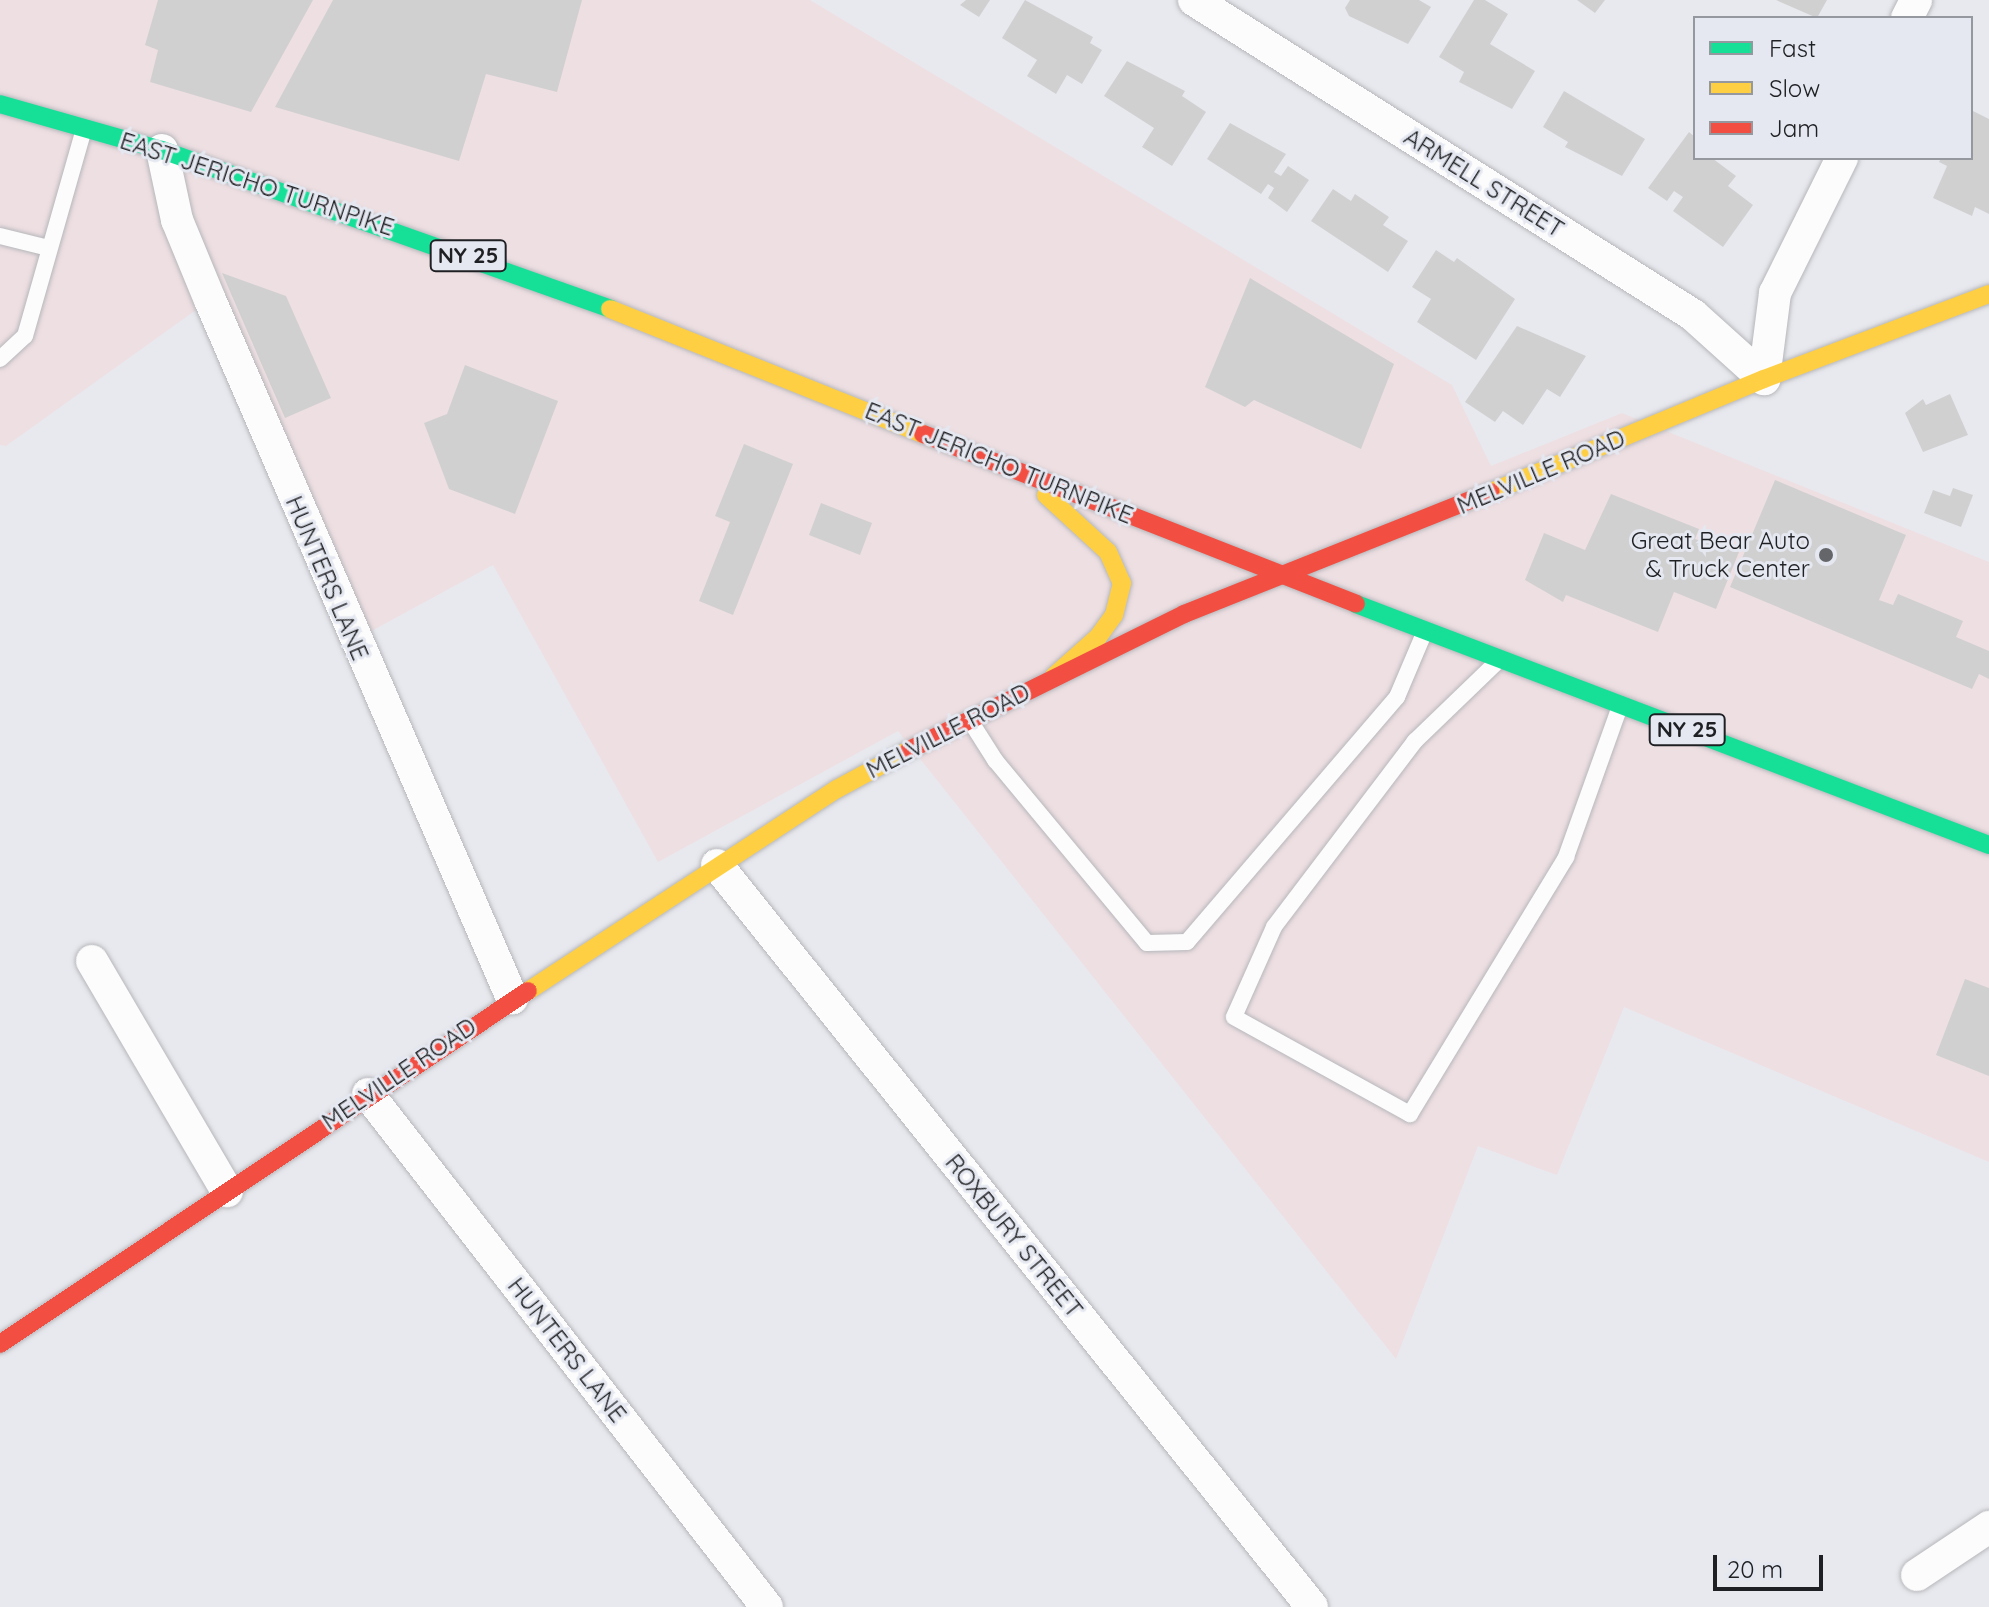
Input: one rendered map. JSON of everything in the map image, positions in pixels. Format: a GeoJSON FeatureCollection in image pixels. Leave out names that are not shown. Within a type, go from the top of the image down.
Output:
{"type":"FeatureCollection","features":[{"type":"Feature","properties":{"kind":"main road","name":"EAST JERICHO TURNPIKE"},"geometry":{"type":"LineString","coordinates":[[0,104],[162,150],[572,294],[1425,631],[1989,845]]}},
{"type":"Feature","properties":{"kind":"main road","name":"MELVILLE ROAD"},"geometry":{"type":"LineString","coordinates":[[0,1344],[368,1094],[717,865],[837,789],[969,718],[1184,614],[1764,379],[1986,298]]}},
{"type":"Feature","properties":{"kind":"main road"},"geometry":{"type":"LineString","coordinates":[[1013,468],[1084,526],[1108,552],[1122,583],[1114,615],[1098,637],[1054,676]]}},
{"type":"Feature","properties":{"kind":"street","name":"ARMELL STREET"},"geometry":{"type":"LineString","coordinates":[[1194,0],[1693,315],[1764,379]]}},
{"type":"Feature","properties":{"kind":"street","name":"HUNTERS LANE"},"geometry":{"type":"LineString","coordinates":[[162,150],[177,220],[210,300],[353,641],[512,998]]}},
{"type":"Feature","properties":{"kind":"street"},"geometry":{"type":"LineString","coordinates":[[1764,379],[1775,293],[1841,160]]}},
{"type":"Feature","properties":{"kind":"street","name":"ROXBURY STREET"},"geometry":{"type":"LineString","coordinates":[[717,865],[1312,1607]]}},
{"type":"Feature","properties":{"kind":"street"},"geometry":{"type":"LineString","coordinates":[[92,961],[227,1191]]}},
{"type":"Feature","properties":{"kind":"street","name":"HUNTERS LANE"},"geometry":{"type":"LineString","coordinates":[[368,1094],[767,1607]]}},
{"type":"Feature","properties":{"kind":"street"},"geometry":{"type":"LineString","coordinates":[[1917,1575],[1989,1527]]}},
{"type":"Feature","properties":{"kind":"lane"},"geometry":{"type":"LineString","coordinates":[[0,359],[25,336],[84,127]]}},
{"type":"Feature","properties":{"kind":"lane"},"geometry":{"type":"LineString","coordinates":[[0,236],[48,248]]}},
{"type":"Feature","properties":{"kind":"lane"},"geometry":{"type":"LineString","coordinates":[[969,718],[995,760],[1147,943],[1187,942],[1397,697],[1425,631]]}},
{"type":"Feature","properties":{"kind":"lane"},"geometry":{"type":"LineString","coordinates":[[1500,659],[1415,741],[1274,927],[1234,1017],[1410,1114],[1566,857],[1620,706]]}},
{"type":"Feature","properties":{"kind":"shaded area"},"geometry":{"type":"Polygon","coordinates":[[[0,0],[810,0],[1452,385],[1491,466],[1622,413],[1989,562],[1989,1162],[1624,1007],[1557,1175],[1478,1146],[1396,1359],[898,731],[658,862],[493,565],[353,641],[210,300],[6,446],[0,445],[0,0]]]}},
{"type":"Feature","properties":{"kind":"building"},"geometry":{"type":"Polygon","coordinates":[[[158,0],[313,0],[251,112],[150,82],[158,50],[145,45],[158,0]]]}},
{"type":"Feature","properties":{"kind":"building"},"geometry":{"type":"Polygon","coordinates":[[[333,0],[582,0],[557,92],[486,74],[459,161],[275,107],[333,0]]]}},
{"type":"Feature","properties":{"kind":"building"},"geometry":{"type":"Polygon","coordinates":[[[966,0],[990,0],[979,17],[960,5],[966,0]]]}},
{"type":"Feature","properties":{"kind":"building"},"geometry":{"type":"Polygon","coordinates":[[[1025,0],[1093,37],[1090,43],[1102,50],[1082,84],[1067,75],[1056,94],[1027,76],[1037,60],[1002,38],[1025,0]]]}},
{"type":"Feature","properties":{"kind":"building"},"geometry":{"type":"Polygon","coordinates":[[[1350,0],[1419,0],[1431,7],[1408,44],[1349,16],[1345,8],[1350,0]]]}},
{"type":"Feature","properties":{"kind":"building"},"geometry":{"type":"Polygon","coordinates":[[[1474,0],[1485,0],[1508,14],[1490,44],[1535,71],[1512,109],[1459,82],[1464,72],[1439,57],[1474,0]]]}},
{"type":"Feature","properties":{"kind":"building"},"geometry":{"type":"Polygon","coordinates":[[[1577,0],[1605,0],[1595,13],[1577,0]]]}},
{"type":"Feature","properties":{"kind":"building"},"geometry":{"type":"Polygon","coordinates":[[[1776,0],[1827,0],[1818,16],[1776,0]]]}},
{"type":"Feature","properties":{"kind":"building"},"geometry":{"type":"Polygon","coordinates":[[[1127,61],[1185,91],[1182,96],[1206,112],[1172,166],[1142,147],[1154,128],[1104,96],[1127,61]]]}},
{"type":"Feature","properties":{"kind":"building"},"geometry":{"type":"Polygon","coordinates":[[[1564,91],[1645,139],[1622,176],[1565,147],[1568,142],[1543,127],[1564,91]]]}},
{"type":"Feature","properties":{"kind":"building"},"geometry":{"type":"Polygon","coordinates":[[[1973,111],[1989,119],[1989,214],[1975,207],[1972,216],[1933,198],[1947,166],[1939,162],[1973,160],[1973,111]]]}},
{"type":"Feature","properties":{"kind":"building"},"geometry":{"type":"Polygon","coordinates":[[[1230,123],[1286,154],[1274,172],[1281,176],[1288,166],[1309,180],[1287,212],[1268,198],[1274,188],[1268,184],[1261,194],[1207,159],[1230,123]]]}},
{"type":"Feature","properties":{"kind":"building"},"geometry":{"type":"Polygon","coordinates":[[[1689,132],[1693,135],[1693,160],[1715,160],[1736,176],[1728,186],[1753,205],[1723,247],[1673,211],[1683,197],[1674,191],[1667,201],[1648,188],[1689,132]]]}},
{"type":"Feature","properties":{"kind":"building"},"geometry":{"type":"Polygon","coordinates":[[[1333,189],[1351,201],[1355,194],[1389,217],[1383,225],[1408,241],[1388,272],[1311,221],[1333,189]]]}},
{"type":"Feature","properties":{"kind":"building"},"geometry":{"type":"Polygon","coordinates":[[[1436,250],[1454,262],[1457,258],[1515,299],[1476,360],[1417,322],[1431,299],[1412,287],[1436,250]]]}},
{"type":"Feature","properties":{"kind":"building"},"geometry":{"type":"Polygon","coordinates":[[[222,273],[286,296],[331,398],[285,418],[222,273]]]}},
{"type":"Feature","properties":{"kind":"building"},"geometry":{"type":"Polygon","coordinates":[[[1250,278],[1394,364],[1361,449],[1254,400],[1245,407],[1205,387],[1250,278]]]}},
{"type":"Feature","properties":{"kind":"building"},"geometry":{"type":"Polygon","coordinates":[[[1517,326],[1586,356],[1560,397],[1547,389],[1523,425],[1503,411],[1495,422],[1465,402],[1517,326]]]}},
{"type":"Feature","properties":{"kind":"building"},"geometry":{"type":"Polygon","coordinates":[[[465,365],[558,401],[515,514],[449,489],[424,423],[447,414],[465,365]]]}},
{"type":"Feature","properties":{"kind":"building"},"geometry":{"type":"Polygon","coordinates":[[[1950,394],[1968,435],[1923,452],[1905,413],[1923,399],[1926,405],[1950,394]]]}},
{"type":"Feature","properties":{"kind":"building"},"geometry":{"type":"Polygon","coordinates":[[[744,444],[793,464],[733,615],[699,601],[730,522],[715,516],[744,444]]]}},
{"type":"Feature","properties":{"kind":"building"},"geometry":{"type":"Polygon","coordinates":[[[1775,480],[1906,535],[1879,600],[1893,605],[1898,594],[1963,621],[1956,637],[1989,651],[1989,679],[1979,674],[1972,689],[1730,587],[1775,480]]]}},
{"type":"Feature","properties":{"kind":"building"},"geometry":{"type":"Polygon","coordinates":[[[1953,488],[1973,495],[1961,527],[1924,513],[1933,490],[1950,496],[1953,488]]]}},
{"type":"Feature","properties":{"kind":"building"},"geometry":{"type":"Polygon","coordinates":[[[1611,494],[1699,529],[1695,539],[1739,552],[1716,609],[1674,592],[1658,632],[1566,595],[1563,602],[1525,580],[1544,533],[1585,550],[1611,494]]]}},
{"type":"Feature","properties":{"kind":"building"},"geometry":{"type":"Polygon","coordinates":[[[821,503],[872,523],[860,555],[809,535],[821,503]]]}},
{"type":"Feature","properties":{"kind":"building"},"geometry":{"type":"Polygon","coordinates":[[[1965,979],[1989,988],[1989,1076],[1936,1055],[1965,979]]]}},
{"type":"Feature","properties":{"kind":"traffic: fast"},"geometry":{"type":"LineString","coordinates":[[0,104],[162,150],[610,309]]}},
{"type":"Feature","properties":{"kind":"traffic: fast"},"geometry":{"type":"LineString","coordinates":[[1356,604],[1989,845]]}},
{"type":"Feature","properties":{"kind":"traffic: slow"},"geometry":{"type":"LineString","coordinates":[[1491,492],[1764,379],[1989,294]]}},
{"type":"Feature","properties":{"kind":"traffic: slow"},"geometry":{"type":"LineString","coordinates":[[610,309],[923,434]]}},
{"type":"Feature","properties":{"kind":"traffic: slow"},"geometry":{"type":"LineString","coordinates":[[1046,495],[1108,552],[1122,583],[1114,615],[1098,637],[1054,676]]}},
{"type":"Feature","properties":{"kind":"traffic: slow"},"geometry":{"type":"LineString","coordinates":[[528,991],[837,789],[909,750]]}},
{"type":"Feature","properties":{"kind":"traffic: jam"},"geometry":{"type":"LineString","coordinates":[[923,434],[1356,604]]}},
{"type":"Feature","properties":{"kind":"traffic: jam"},"geometry":{"type":"LineString","coordinates":[[909,750],[1184,614],[1491,492]]}},
{"type":"Feature","properties":{"kind":"traffic: jam"},"geometry":{"type":"LineString","coordinates":[[0,1344],[528,991]]}},
{"type":"Feature","properties":{"kind":"place","name":"Great Bear Auto & Truck Center"},"geometry":{"type":"Point","coordinates":[1826,555]}}]}
